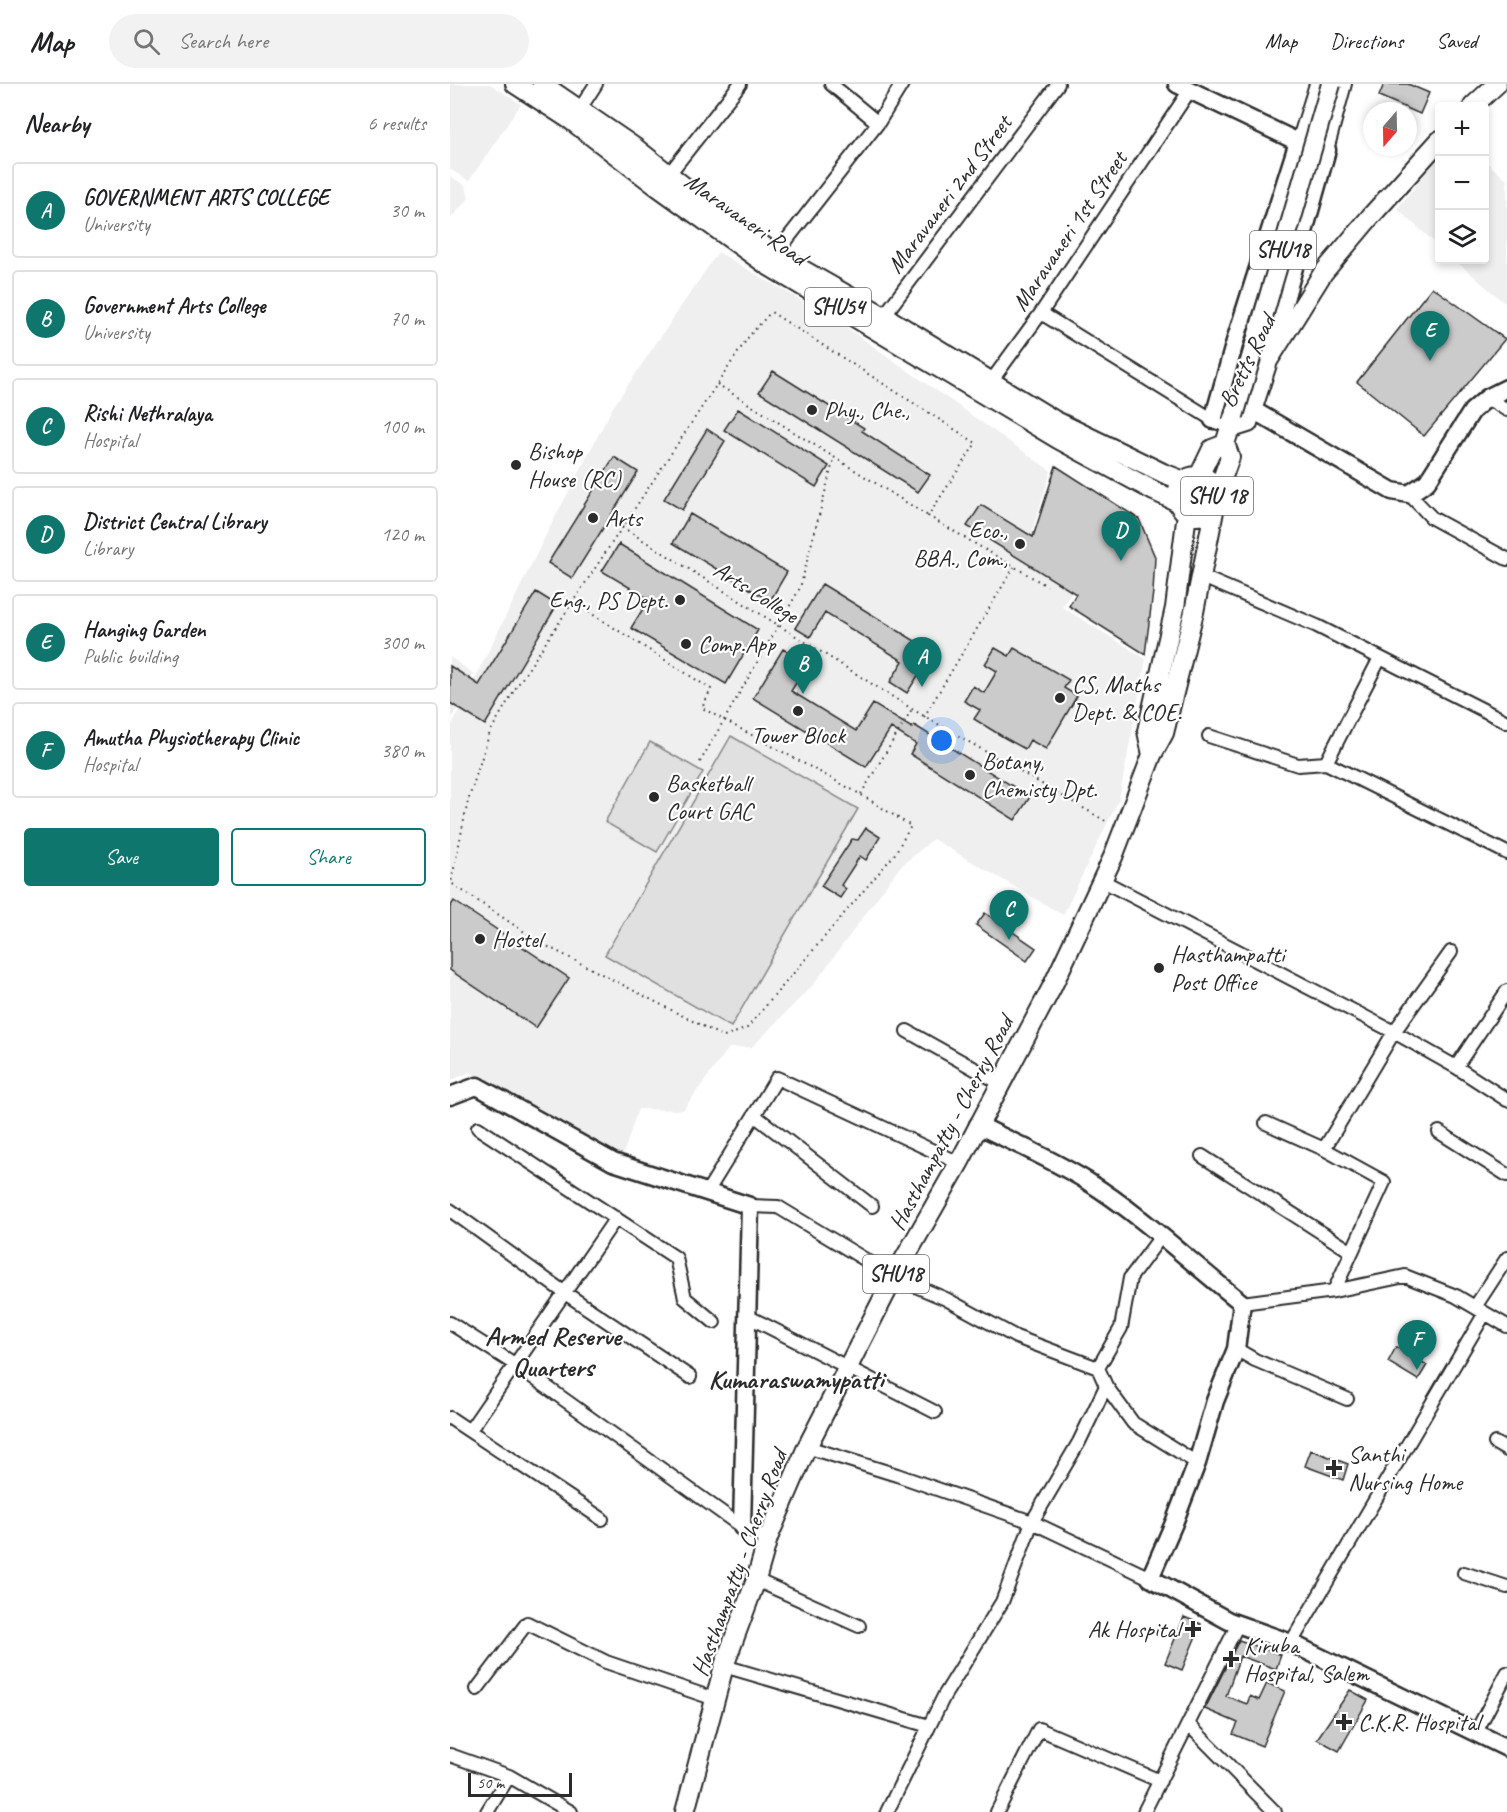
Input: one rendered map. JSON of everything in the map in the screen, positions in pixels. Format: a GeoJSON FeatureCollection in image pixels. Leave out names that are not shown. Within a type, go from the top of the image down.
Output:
{"type":"FeatureCollection","features":[{"type":"Feature","properties":{"kind":"main road","name":"Maravaneri Road"},"geometry":{"type":"LineString","coordinates":[[515,84],[576,115]]}},
{"type":"Feature","properties":{"kind":"main road","name":"Maravaneri Road"},"geometry":{"type":"LineString","coordinates":[[542,84],[576,115],[771,260],[879,322],[1183,507]]}},
{"type":"Feature","properties":{"kind":"main road","name":"SHU18"},"geometry":{"type":"LineString","coordinates":[[1192,478],[1212,449],[1229,430],[1331,84]]}},
{"type":"Feature","properties":{"kind":"main road"},"geometry":{"type":"LineString","coordinates":[[1477,102],[1497,84]]}},
{"type":"Feature","properties":{"kind":"main road","name":"Bretts Road"},"geometry":{"type":"LineString","coordinates":[[1229,430],[1248,423],[1268,361],[1323,273],[1378,207],[1435,145]]}},
{"type":"Feature","properties":{"kind":"main road","name":"Maravaneri Road"},"geometry":{"type":"LineString","coordinates":[[986,389],[1162,473],[1192,478]]}},
{"type":"Feature","properties":{"kind":"main road"},"geometry":{"type":"LineString","coordinates":[[1152,754],[1164,733],[1194,612],[1216,499],[1230,457],[1229,430]]}},
{"type":"Feature","properties":{"kind":"main road","name":"SHU 18"},"geometry":{"type":"LineString","coordinates":[[1192,478],[1211,481],[1216,499],[1206,514],[1193,515],[1183,507],[1178,489],[1192,478]]}},
{"type":"Feature","properties":{"kind":"main road","name":"Hasthampatty - Cherry Road"},"geometry":{"type":"LineString","coordinates":[[685,1812],[723,1666],[756,1580],[768,1538],[807,1447],[894,1277],[959,1163],[1052,987],[1113,857],[1137,796],[1152,754],[1147,731],[1175,608],[1183,507]]}},
{"type":"Feature","properties":{"kind":"street"},"geometry":{"type":"LineString","coordinates":[[576,115],[596,84]]}},
{"type":"Feature","properties":{"kind":"street"},"geometry":{"type":"LineString","coordinates":[[664,180],[740,84]]}},
{"type":"Feature","properties":{"kind":"street"},"geometry":{"type":"LineString","coordinates":[[831,84],[878,123]]}},
{"type":"Feature","properties":{"kind":"street"},"geometry":{"type":"LineString","coordinates":[[771,260],[878,123],[902,84]]}},
{"type":"Feature","properties":{"kind":"street","name":"Maravaneri 2nd Street"},"geometry":{"type":"LineString","coordinates":[[879,322],[1058,84]]}},
{"type":"Feature","properties":{"kind":"street"},"geometry":{"type":"LineString","coordinates":[[1213,420],[1236,338],[1316,84]]}},
{"type":"Feature","properties":{"kind":"street"},"geometry":{"type":"LineString","coordinates":[[1268,361],[1345,84]]}},
{"type":"Feature","properties":{"kind":"street"},"geometry":{"type":"LineString","coordinates":[[1184,87],[1298,142],[1327,150]]}},
{"type":"Feature","properties":{"kind":"street","name":"Maravaneri 1st Street"},"geometry":{"type":"LineString","coordinates":[[986,389],[1041,313],[1184,87]]}},
{"type":"Feature","properties":{"kind":"street"},"geometry":{"type":"LineString","coordinates":[[1041,313],[1229,430]]}},
{"type":"Feature","properties":{"kind":"street"},"geometry":{"type":"LineString","coordinates":[[1409,494],[1427,482],[1472,411],[1487,398],[1507,388]]}},
{"type":"Feature","properties":{"kind":"street"},"geometry":{"type":"LineString","coordinates":[[1487,398],[1507,410]]}},
{"type":"Feature","properties":{"kind":"street"},"geometry":{"type":"LineString","coordinates":[[1254,410],[1392,491],[1409,494],[1432,518],[1507,559]]}},
{"type":"Feature","properties":{"kind":"street"},"geometry":{"type":"LineString","coordinates":[[1200,576],[1317,626],[1507,722]]}},
{"type":"Feature","properties":{"kind":"street"},"geometry":{"type":"LineString","coordinates":[[1326,763],[1380,658]]}},
{"type":"Feature","properties":{"kind":"street"},"geometry":{"type":"LineString","coordinates":[[1209,736],[1298,765],[1326,763],[1507,854]]}},
{"type":"Feature","properties":{"kind":"street"},"geometry":{"type":"LineString","coordinates":[[1101,880],[1394,1032],[1456,1067],[1507,1100]]}},
{"type":"Feature","properties":{"kind":"street"},"geometry":{"type":"LineString","coordinates":[[1324,1149],[1394,1032],[1451,952]]}},
{"type":"Feature","properties":{"kind":"street"},"geometry":{"type":"LineString","coordinates":[[1456,1067],[1507,991]]}},
{"type":"Feature","properties":{"kind":"street"},"geometry":{"type":"LineString","coordinates":[[907,1031],[1000,1083]]}},
{"type":"Feature","properties":{"kind":"street"},"geometry":{"type":"LineString","coordinates":[[707,1192],[777,1078],[959,1163]]}},
{"type":"Feature","properties":{"kind":"street"},"geometry":{"type":"LineString","coordinates":[[450,1096],[477,1086],[613,1162],[750,1206],[778,1207],[894,1277],[946,1299],[1016,1337],[1098,1368],[1106,1386],[1133,1423],[1197,1463]]}},
{"type":"Feature","properties":{"kind":"street"},"geometry":{"type":"LineString","coordinates":[[754,1115],[872,1206]]}},
{"type":"Feature","properties":{"kind":"street"},"geometry":{"type":"LineString","coordinates":[[1266,1123],[1324,1149],[1384,1182],[1334,1291]]}},
{"type":"Feature","properties":{"kind":"street"},"geometry":{"type":"LineString","coordinates":[[978,1125],[1047,1158],[1088,1182],[1162,1235],[1242,1303],[1334,1291],[1405,1276],[1456,1296],[1507,1326]]}},
{"type":"Feature","properties":{"kind":"street"},"geometry":{"type":"LineString","coordinates":[[478,1128],[676,1258],[685,1298],[714,1322]]}},
{"type":"Feature","properties":{"kind":"street"},"geometry":{"type":"LineString","coordinates":[[1439,1132],[1507,1175]]}},
{"type":"Feature","properties":{"kind":"street"},"geometry":{"type":"LineString","coordinates":[[1202,1156],[1352,1252]]}},
{"type":"Feature","properties":{"kind":"street"},"geometry":{"type":"LineString","coordinates":[[742,1527],[750,1206]]}},
{"type":"Feature","properties":{"kind":"street"},"geometry":{"type":"LineString","coordinates":[[450,1210],[565,1293],[690,1377]]}},
{"type":"Feature","properties":{"kind":"street"},"geometry":{"type":"LineString","coordinates":[[470,1430],[616,1218]]}},
{"type":"Feature","properties":{"kind":"street"},"geometry":{"type":"LineString","coordinates":[[1098,1368],[1121,1328],[1130,1278],[1162,1235]]}},
{"type":"Feature","properties":{"kind":"street"},"geometry":{"type":"LineString","coordinates":[[1291,1643],[1480,1310],[1507,1258]]}},
{"type":"Feature","properties":{"kind":"street"},"geometry":{"type":"LineString","coordinates":[[1150,1578],[1197,1463],[1215,1401],[1236,1349],[1242,1303]]}},
{"type":"Feature","properties":{"kind":"street"},"geometry":{"type":"LineString","coordinates":[[747,1316],[935,1412]]}},
{"type":"Feature","properties":{"kind":"street"},"geometry":{"type":"LineString","coordinates":[[450,1323],[516,1365],[742,1527],[768,1538]]}},
{"type":"Feature","properties":{"kind":"street"},"geometry":{"type":"LineString","coordinates":[[1236,1349],[1255,1360],[1347,1399]]}},
{"type":"Feature","properties":{"kind":"street"},"geometry":{"type":"LineString","coordinates":[[887,1812],[944,1696],[1002,1602],[1032,1522],[1079,1442],[1106,1386]]}},
{"type":"Feature","properties":{"kind":"street"},"geometry":{"type":"LineString","coordinates":[[450,1418],[602,1519]]}},
{"type":"Feature","properties":{"kind":"street"},"geometry":{"type":"LineString","coordinates":[[1494,1443],[1507,1450]]}},
{"type":"Feature","properties":{"kind":"street"},"geometry":{"type":"LineString","coordinates":[[807,1447],[1032,1522],[1150,1578],[1238,1624],[1291,1643],[1507,1748]]}},
{"type":"Feature","properties":{"kind":"street"},"geometry":{"type":"LineString","coordinates":[[1464,1573],[1507,1587]]}},
{"type":"Feature","properties":{"kind":"street"},"geometry":{"type":"LineString","coordinates":[[756,1580],[859,1626]]}},
{"type":"Feature","properties":{"kind":"street"},"geometry":{"type":"LineString","coordinates":[[477,1689],[527,1623],[606,1662],[715,1699]]}},
{"type":"Feature","properties":{"kind":"street"},"geometry":{"type":"LineString","coordinates":[[1144,1812],[1238,1624]]}},
{"type":"Feature","properties":{"kind":"street"},"geometry":{"type":"LineString","coordinates":[[723,1666],[929,1726]]}},
{"type":"Feature","properties":{"kind":"street"},"geometry":{"type":"LineString","coordinates":[[1475,1734],[1507,1673]]}},
{"type":"Feature","properties":{"kind":"street"},"geometry":{"type":"LineString","coordinates":[[1188,1724],[1275,1812]]}},
{"type":"Feature","properties":{"kind":"street"},"geometry":{"type":"LineString","coordinates":[[997,1812],[1039,1729],[1160,1781]]}},
{"type":"Feature","properties":{"kind":"street"},"geometry":{"type":"LineString","coordinates":[[450,1755],[509,1776],[571,1812]]}},
{"type":"Feature","properties":{"kind":"street"},"geometry":{"type":"LineString","coordinates":[[488,1812],[509,1776]]}},
{"type":"Feature","properties":{"kind":"path"},"geometry":{"type":"LineString","coordinates":[[573,602],[711,689],[702,708],[860,794],[911,826],[894,855],[747,1028],[724,1037],[541,943],[451,883],[468,801],[490,732],[515,689],[749,336],[771,312],[976,443],[927,516]]}},
{"type":"Feature","properties":{"kind":"path"},"geometry":{"type":"LineString","coordinates":[[717,384],[927,516],[1047,586]]}},
{"type":"Feature","properties":{"kind":"path"},"geometry":{"type":"LineString","coordinates":[[700,762],[800,588],[834,458]]}},
{"type":"Feature","properties":{"kind":"path","name":"Arts College"},"geometry":{"type":"LineString","coordinates":[[622,527],[924,717],[1122,830]]}},
{"type":"Feature","properties":{"kind":"path"},"geometry":{"type":"LineString","coordinates":[[924,717],[1014,567]]}},
{"type":"Feature","properties":{"kind":"path"},"geometry":{"type":"LineString","coordinates":[[860,794],[912,709]]}},
{"type":"Feature","properties":{"kind":"shaded area"},"geometry":{"type":"Polygon","coordinates":[[[450,84],[490,84],[521,104],[469,181],[450,169],[450,84]]]}},
{"type":"Feature","properties":{"kind":"shaded area"},"geometry":{"type":"Polygon","coordinates":[[[1435,161],[1435,242],[1397,209],[1435,161]]]}},
{"type":"Feature","properties":{"kind":"shaded area"},"geometry":{"type":"Polygon","coordinates":[[[1489,164],[1507,180],[1507,305],[1460,264],[1489,264],[1489,164]]]}},
{"type":"Feature","properties":{"kind":"shaded area"},"geometry":{"type":"Polygon","coordinates":[[[450,176],[466,186],[469,198],[450,219],[450,176]]]}},
{"type":"Feature","properties":{"kind":"shaded area"},"geometry":{"type":"Polygon","coordinates":[[[718,252],[843,325],[1051,471],[1032,531],[1088,567],[1062,607],[1146,659],[1119,799],[1063,915],[933,839],[899,868],[814,984],[752,1047],[729,1048],[683,1110],[638,1109],[622,1158],[470,1072],[450,1081],[450,729],[547,533],[613,407],[718,252]]]}},
{"type":"Feature","properties":{"kind":"shaded area"},"geometry":{"type":"Polygon","coordinates":[[[450,657],[474,674],[450,722],[450,657]]]}},
{"type":"Feature","properties":{"kind":"shaded area"},"geometry":{"type":"Polygon","coordinates":[[[731,736],[858,809],[731,1027],[605,955],[731,736]]]}},
{"type":"Feature","properties":{"kind":"shaded area","name":"Basketball Court GAC"},"geometry":{"type":"Polygon","coordinates":[[[650,742],[703,772],[657,852],[605,822],[650,742]]]}},
{"type":"Feature","properties":{"kind":"building"},"geometry":{"type":"Polygon","coordinates":[[[1384,84],[1408,84],[1429,93],[1420,114],[1417,113],[1417,102],[1393,102],[1379,96],[1384,84]]]}},
{"type":"Feature","properties":{"kind":"building"},"geometry":{"type":"Polygon","coordinates":[[[1432,287],[1505,339],[1424,436],[1357,382],[1432,287]]]}},
{"type":"Feature","properties":{"kind":"building","name":"Phy., Che.,"},"geometry":{"type":"Polygon","coordinates":[[[773,371],[864,428],[862,431],[930,475],[918,492],[759,392],[773,371]]]}},
{"type":"Feature","properties":{"kind":"building"},"geometry":{"type":"Polygon","coordinates":[[[738,409],[829,466],[816,487],[724,430],[738,409]]]}},
{"type":"Feature","properties":{"kind":"building","name":"Arts"},"geometry":{"type":"Polygon","coordinates":[[[707,429],[725,441],[682,510],[664,499],[707,429]]]}},
{"type":"Feature","properties":{"kind":"building","name":"Arts"},"geometry":{"type":"Polygon","coordinates":[[[614,457],[638,472],[572,578],[548,563],[614,457]]]}},
{"type":"Feature","properties":{"kind":"building"},"geometry":{"type":"Polygon","coordinates":[[[1056,466],[1139,519],[1155,557],[1145,654],[1069,606],[1076,594],[967,526],[981,505],[1033,537],[1056,466]]]}},
{"type":"Feature","properties":{"kind":"building"},"geometry":{"type":"Polygon","coordinates":[[[690,514],[787,572],[770,601],[673,543],[690,514]]]}},
{"type":"Feature","properties":{"kind":"building"},"geometry":{"type":"Polygon","coordinates":[[[619,544],[758,630],[726,684],[631,628],[649,599],[602,571],[619,544]]]}},
{"type":"Feature","properties":{"kind":"building"},"geometry":{"type":"Polygon","coordinates":[[[822,584],[933,652],[907,693],[890,682],[903,661],[825,613],[810,637],[795,628],[822,584]]]}},
{"type":"Feature","properties":{"kind":"building"},"geometry":{"type":"Polygon","coordinates":[[[536,592],[557,605],[485,725],[450,703],[450,666],[479,685],[536,592]]]}},
{"type":"Feature","properties":{"kind":"building","name":"CS, Maths Dept. & COE."},"geometry":{"type":"Polygon","coordinates":[[[995,648],[1009,656],[1014,648],[1069,680],[1064,688],[1077,696],[1046,749],[1030,740],[1025,749],[1005,738],[974,719],[980,710],[964,701],[973,686],[984,693],[997,671],[985,664],[995,648]]]}},
{"type":"Feature","properties":{"kind":"building"},"geometry":{"type":"Polygon","coordinates":[[[783,649],[808,664],[791,691],[856,731],[873,704],[912,728],[914,725],[1030,797],[1015,820],[910,754],[916,744],[891,728],[866,767],[753,698],[783,649]]]}},
{"type":"Feature","properties":{"kind":"building"},"geometry":{"type":"Polygon","coordinates":[[[866,828],[880,837],[866,860],[860,856],[841,885],[846,889],[840,898],[821,886],[852,839],[858,840],[866,828]]]}},
{"type":"Feature","properties":{"kind":"building","name":"Hostel"},"geometry":{"type":"Polygon","coordinates":[[[454,901],[569,978],[536,1028],[450,970],[450,907],[454,901]]]}},
{"type":"Feature","properties":{"kind":"building"},"geometry":{"type":"Polygon","coordinates":[[[985,913],[1036,948],[1027,961],[976,925],[985,913]]]}},
{"type":"Feature","properties":{"kind":"building"},"geometry":{"type":"Polygon","coordinates":[[[1396,1347],[1427,1365],[1418,1380],[1388,1362],[1396,1347]]]}},
{"type":"Feature","properties":{"kind":"building"},"geometry":{"type":"Polygon","coordinates":[[[1311,1450],[1348,1464],[1343,1480],[1305,1466],[1311,1450]]]}},
{"type":"Feature","properties":{"kind":"building"},"geometry":{"type":"Polygon","coordinates":[[[1184,1617],[1201,1624],[1182,1670],[1165,1663],[1184,1617]]]}},
{"type":"Feature","properties":{"kind":"building"},"geometry":{"type":"Polygon","coordinates":[[[1239,1640],[1281,1655],[1276,1669],[1240,1656],[1226,1696],[1247,1704],[1250,1696],[1259,1700],[1267,1683],[1285,1691],[1262,1746],[1233,1734],[1238,1723],[1205,1709],[1239,1640]]]}},
{"type":"Feature","properties":{"kind":"building"},"geometry":{"type":"Polygon","coordinates":[[[1350,1690],[1368,1700],[1339,1751],[1317,1739],[1350,1690]]]}},
{"type":"Feature","properties":{"kind":"place","name":"Hanging Garden"},"geometry":{"type":"Point","coordinates":[1430,361]}},
{"type":"Feature","properties":{"kind":"place","name":"Phy., Che.,"},"geometry":{"type":"Point","coordinates":[812,410]}},
{"type":"Feature","properties":{"kind":"place","name":"Bishop House (RC)"},"geometry":{"type":"Point","coordinates":[516,465]}},
{"type":"Feature","properties":{"kind":"place","name":"Arts"},"geometry":{"type":"Point","coordinates":[593,518]}},
{"type":"Feature","properties":{"kind":"place","name":"Eco., BBA., Com.,"},"geometry":{"type":"Point","coordinates":[1020,544]}},
{"type":"Feature","properties":{"kind":"place","name":"District Central Library"},"geometry":{"type":"Point","coordinates":[1121,561]}},
{"type":"Feature","properties":{"kind":"place","name":"Eng., PS Dept."},"geometry":{"type":"Point","coordinates":[680,600]}},
{"type":"Feature","properties":{"kind":"place","name":"Comp.App"},"geometry":{"type":"Point","coordinates":[686,644]}},
{"type":"Feature","properties":{"kind":"place","name":"GOVERNMENT ARTS COLLEGE"},"geometry":{"type":"Point","coordinates":[922,687]}},
{"type":"Feature","properties":{"kind":"place","name":"Government Arts College"},"geometry":{"type":"Point","coordinates":[803,694]}},
{"type":"Feature","properties":{"kind":"place","name":"CS, Maths Dept. & COE."},"geometry":{"type":"Point","coordinates":[1060,698]}},
{"type":"Feature","properties":{"kind":"place","name":"Tower Block"},"geometry":{"type":"Point","coordinates":[798,711]}},
{"type":"Feature","properties":{"kind":"place","name":"Botany, Chemisty Dpt."},"geometry":{"type":"Point","coordinates":[970,775]}},
{"type":"Feature","properties":{"kind":"place","name":"Basketball Court GAC"},"geometry":{"type":"Point","coordinates":[654,797]}},
{"type":"Feature","properties":{"kind":"place","name":"Hostel"},"geometry":{"type":"Point","coordinates":[480,939]}},
{"type":"Feature","properties":{"kind":"place","name":"Rishi Nethralaya"},"geometry":{"type":"Point","coordinates":[1009,940]}},
{"type":"Feature","properties":{"kind":"place","name":"Hasthampatti Post Office"},"geometry":{"type":"Point","coordinates":[1159,968]}},
{"type":"Feature","properties":{"kind":"place","name":"Amutha Physiotherapy Clinic"},"geometry":{"type":"Point","coordinates":[1417,1370]}},
{"type":"Feature","properties":{"kind":"place","name":"Santhi Nursing Home"},"geometry":{"type":"Point","coordinates":[1334,1468]}},
{"type":"Feature","properties":{"kind":"place","name":"Ak Hospital"},"geometry":{"type":"Point","coordinates":[1193,1629]}},
{"type":"Feature","properties":{"kind":"place","name":"Kiruba Hospital, Salem"},"geometry":{"type":"Point","coordinates":[1231,1659]}},
{"type":"Feature","properties":{"kind":"place","name":"C.K.R. Hospital"},"geometry":{"type":"Point","coordinates":[1344,1722]}},
{"type":"Feature","properties":{"kind":"district","name":"Armed Reserve Quarters"},"geometry":{"type":"Point","coordinates":[553,1352]}},
{"type":"Feature","properties":{"kind":"district","name":"Kumaraswamypatti"},"geometry":{"type":"Point","coordinates":[796,1379]}}]}
